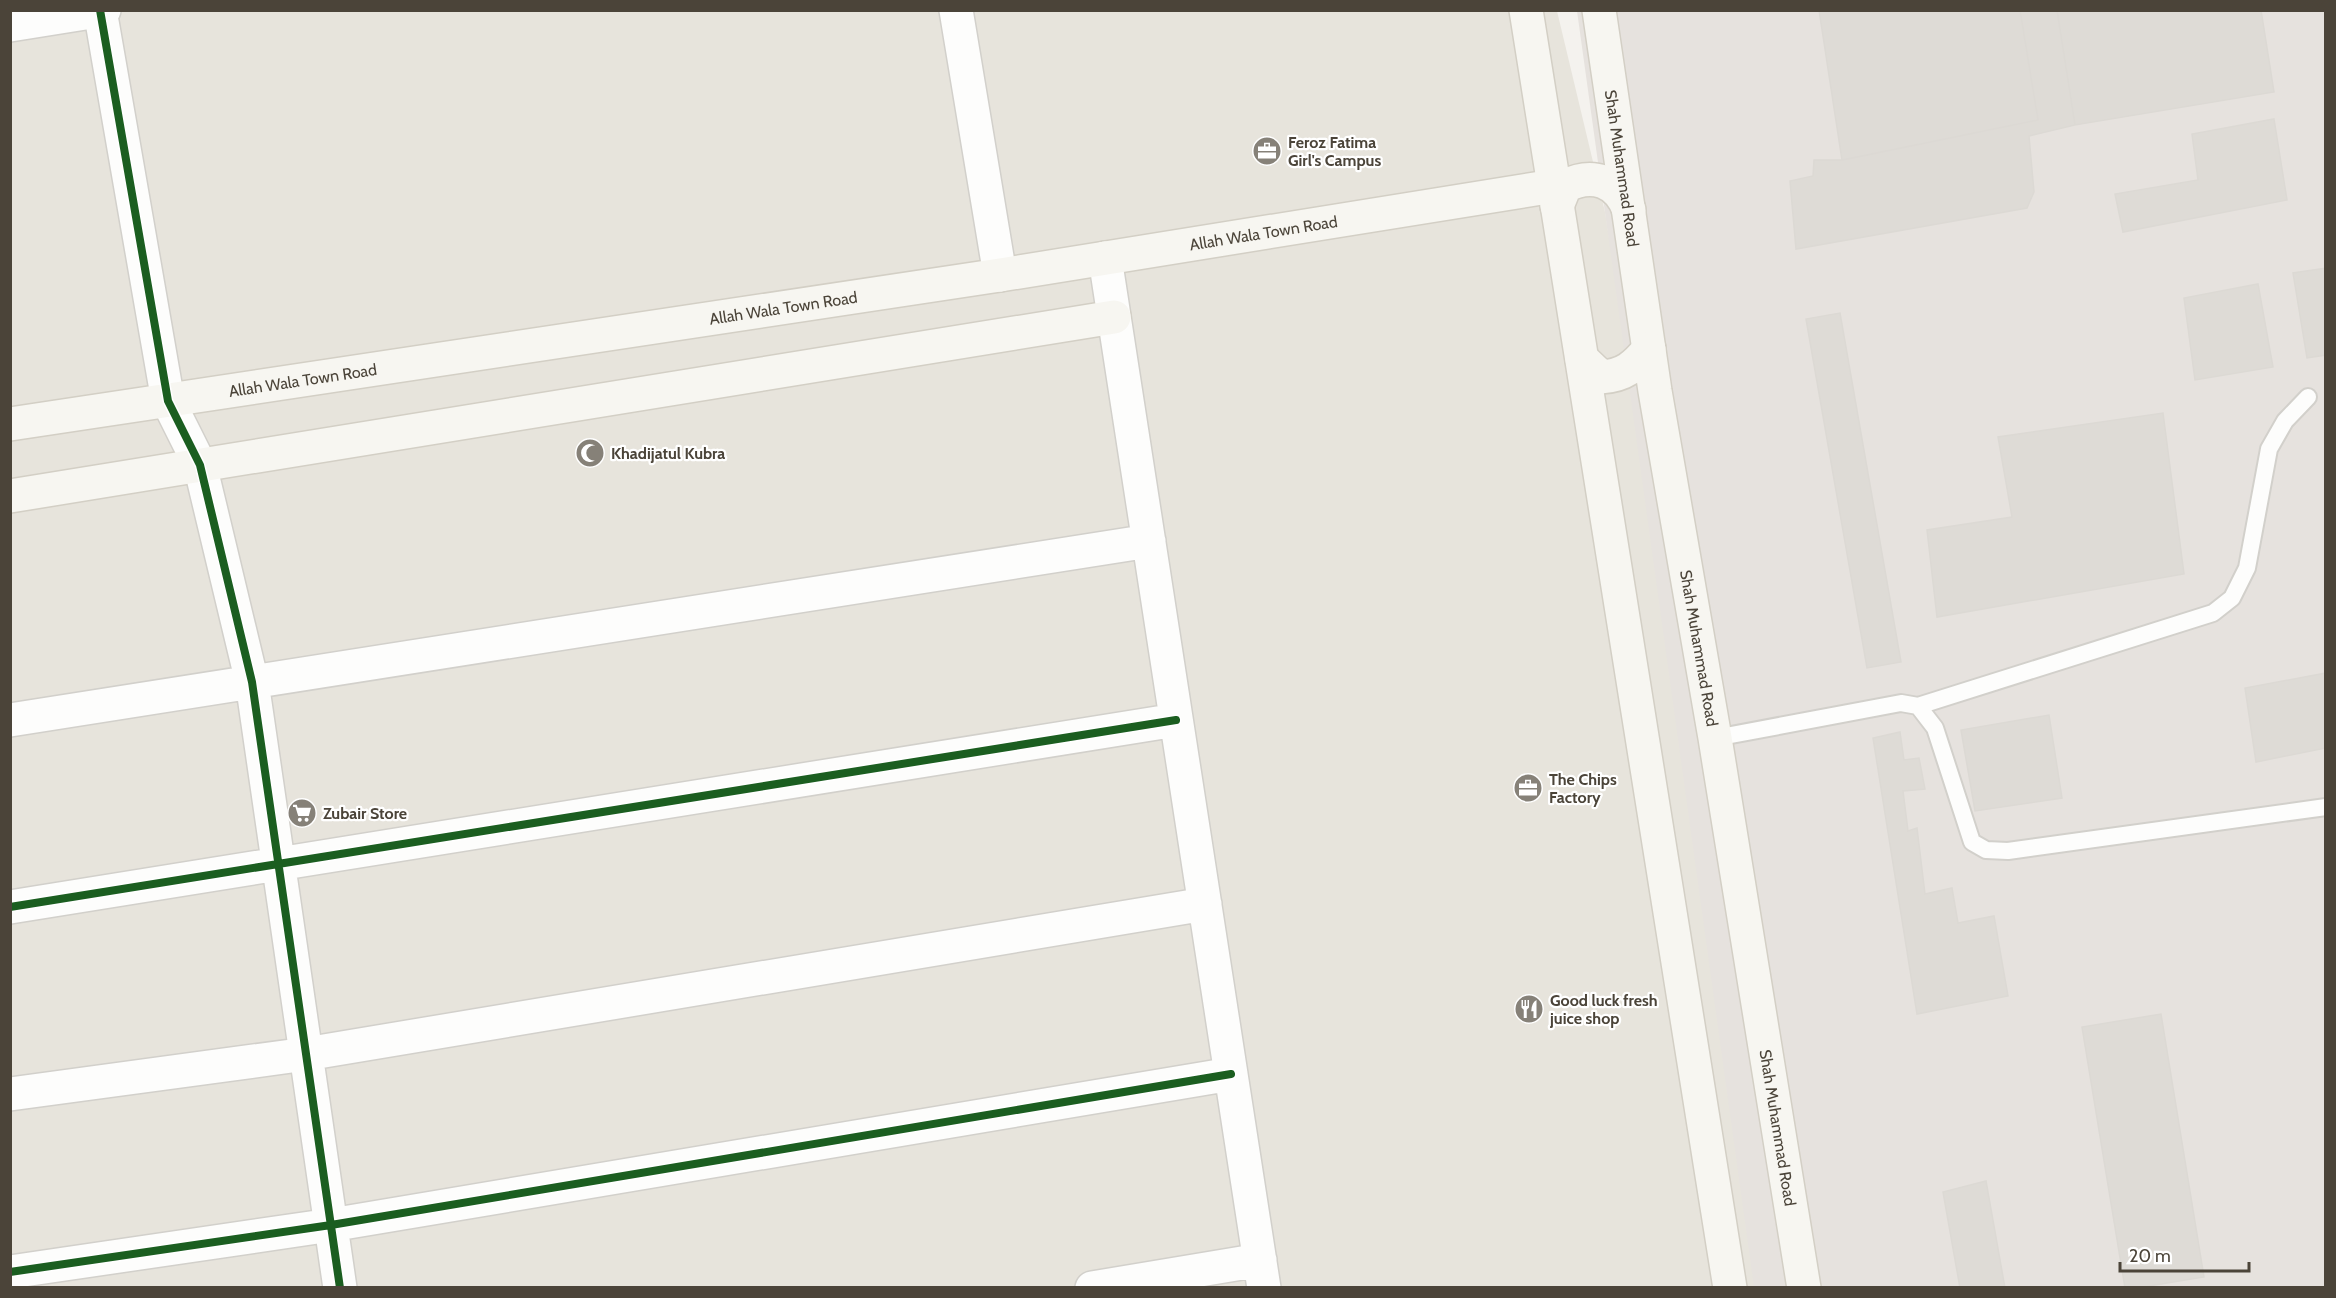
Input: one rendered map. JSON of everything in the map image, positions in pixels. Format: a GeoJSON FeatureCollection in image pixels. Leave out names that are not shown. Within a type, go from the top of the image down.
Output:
{"type":"FeatureCollection","features":[{"type":"Feature","properties":{"kind":"main road"},"geometry":{"type":"LineString","coordinates":[[1526,10],[1730,1287]]}},
{"type":"Feature","properties":{"kind":"main road","name":"Shah Muhammad Road"},"geometry":{"type":"LineString","coordinates":[[1599,10],[1649,349],[1804,1287]]}},
{"type":"Feature","properties":{"kind":"main road"},"geometry":{"type":"LineString","coordinates":[[1556,196],[1565,186],[1577,180],[1590,179],[1604,182],[1615,188],[1624,198],[1629,210]]}},
{"type":"Feature","properties":{"kind":"main road","name":"Allah Wala Town Road"},"geometry":{"type":"LineString","coordinates":[[10,424],[1105,258],[1556,196]]}},
{"type":"Feature","properties":{"kind":"main road"},"geometry":{"type":"LineString","coordinates":[[10,496],[1114,317]]}},
{"type":"Feature","properties":{"kind":"main road"},"geometry":{"type":"LineString","coordinates":[[1582,359],[1600,377],[1614,377],[1626,372],[1649,349]]}},
{"type":"Feature","properties":{"kind":"street"},"geometry":{"type":"LineString","coordinates":[[956,10],[1000,274]]}},
{"type":"Feature","properties":{"kind":"street"},"geometry":{"type":"LineString","coordinates":[[10,25],[102,11],[168,401],[200,465],[252,682],[340,1287]]}},
{"type":"Feature","properties":{"kind":"street"},"geometry":{"type":"LineString","coordinates":[[1092,1287],[1262,1274],[1105,258]]}},
{"type":"Feature","properties":{"kind":"street"},"geometry":{"type":"LineString","coordinates":[[10,720],[1149,541]]}},
{"type":"Feature","properties":{"kind":"street"},"geometry":{"type":"LineString","coordinates":[[10,907],[1176,720]]}},
{"type":"Feature","properties":{"kind":"street"},"geometry":{"type":"LineString","coordinates":[[10,1094],[306,1054],[1205,903]]}},
{"type":"Feature","properties":{"kind":"street"},"geometry":{"type":"LineString","coordinates":[[10,1272],[332,1225],[1231,1074]]}},
{"type":"Feature","properties":{"kind":"lane"},"geometry":{"type":"LineString","coordinates":[[1715,738],[1901,703],[1918,706],[2213,613],[2232,598],[2247,568],[2269,449],[2285,421],[2308,397]]}},
{"type":"Feature","properties":{"kind":"lane"},"geometry":{"type":"LineString","coordinates":[[1918,706],[1935,728],[1972,842],[1986,850],[2008,851],[2325,807]]}},
{"type":"Feature","properties":{"kind":"shaded area"},"geometry":{"type":"Polygon","coordinates":[[[10,11],[1557,11],[1605,212],[1776,1287],[11,1287],[10,11]]]}},
{"type":"Feature","properties":{"kind":"shaded area"},"geometry":{"type":"Polygon","coordinates":[[[1577,11],[2325,11],[2325,1287],[1754,1287],[1577,11]]]}},
{"type":"Feature","properties":{"kind":"building"},"geometry":{"type":"Polygon","coordinates":[[[1819,10],[2020,10],[2038,120],[1842,160],[1819,10]]]}},
{"type":"Feature","properties":{"kind":"building"},"geometry":{"type":"Polygon","coordinates":[[[2020,10],[2057,10],[2075,125],[2029,136],[2034,192],[2027,208],[1796,249],[1790,181],[1813,176],[1814,160],[1842,160],[2038,120],[2020,10]]]}},
{"type":"Feature","properties":{"kind":"building"},"geometry":{"type":"Polygon","coordinates":[[[2057,10],[2261,10],[2274,92],[2075,125],[2057,10]]]}},
{"type":"Feature","properties":{"kind":"building"},"geometry":{"type":"Polygon","coordinates":[[[2274,119],[2287,200],[2123,232],[2115,194],[2198,180],[2192,134],[2274,119]]]}},
{"type":"Feature","properties":{"kind":"building"},"geometry":{"type":"Polygon","coordinates":[[[2326,268],[2326,355],[2307,358],[2293,273],[2326,268]]]}},
{"type":"Feature","properties":{"kind":"building"},"geometry":{"type":"Polygon","coordinates":[[[2258,284],[2273,367],[2195,380],[2184,298],[2258,284]]]}},
{"type":"Feature","properties":{"kind":"building"},"geometry":{"type":"Polygon","coordinates":[[[1840,313],[1901,662],[1867,668],[1806,319],[1840,313]]]}},
{"type":"Feature","properties":{"kind":"building"},"geometry":{"type":"Polygon","coordinates":[[[2163,413],[2184,574],[1937,617],[1927,530],[2012,517],[1998,437],[2163,413]]]}},
{"type":"Feature","properties":{"kind":"building"},"geometry":{"type":"Polygon","coordinates":[[[2326,673],[2326,748],[2256,762],[2245,688],[2326,673]]]}},
{"type":"Feature","properties":{"kind":"building"},"geometry":{"type":"Polygon","coordinates":[[[2049,715],[2062,798],[1975,811],[1961,730],[2049,715]]]}},
{"type":"Feature","properties":{"kind":"building"},"geometry":{"type":"Polygon","coordinates":[[[1900,732],[1904,760],[1919,758],[1925,789],[1903,791],[1908,831],[1917,828],[1925,894],[1952,888],[1958,923],[1994,916],[2008,996],[1917,1014],[1873,738],[1900,732]]]}},
{"type":"Feature","properties":{"kind":"building"},"geometry":{"type":"Polygon","coordinates":[[[2161,1014],[2204,1277],[2125,1288],[2082,1027],[2161,1014]]]}},
{"type":"Feature","properties":{"kind":"building"},"geometry":{"type":"Polygon","coordinates":[[[1986,1181],[2005,1288],[1960,1288],[1943,1192],[1986,1181]]]}},
{"type":"Feature","properties":{"kind":"cycle path"},"geometry":{"type":"LineString","coordinates":[[100,10],[168,401],[200,465],[252,682],[340,1288]]}},
{"type":"Feature","properties":{"kind":"cycle path"},"geometry":{"type":"LineString","coordinates":[[10,907],[1176,720]]}},
{"type":"Feature","properties":{"kind":"cycle path"},"geometry":{"type":"LineString","coordinates":[[10,1272],[331,1225],[1231,1074]]}},
{"type":"Feature","properties":{"kind":"place","name":"Feroz Fatima Girl's Campus"},"geometry":{"type":"Point","coordinates":[1267,151]}},
{"type":"Feature","properties":{"kind":"place","name":"Khadijatul Kubra"},"geometry":{"type":"Point","coordinates":[590,453]}},
{"type":"Feature","properties":{"kind":"place","name":"The Chips Factory"},"geometry":{"type":"Point","coordinates":[1528,788]}},
{"type":"Feature","properties":{"kind":"place","name":"Zubair Store"},"geometry":{"type":"Point","coordinates":[302,813]}},
{"type":"Feature","properties":{"kind":"place","name":"Good luck fresh juice shop"},"geometry":{"type":"Point","coordinates":[1529,1009]}}]}
